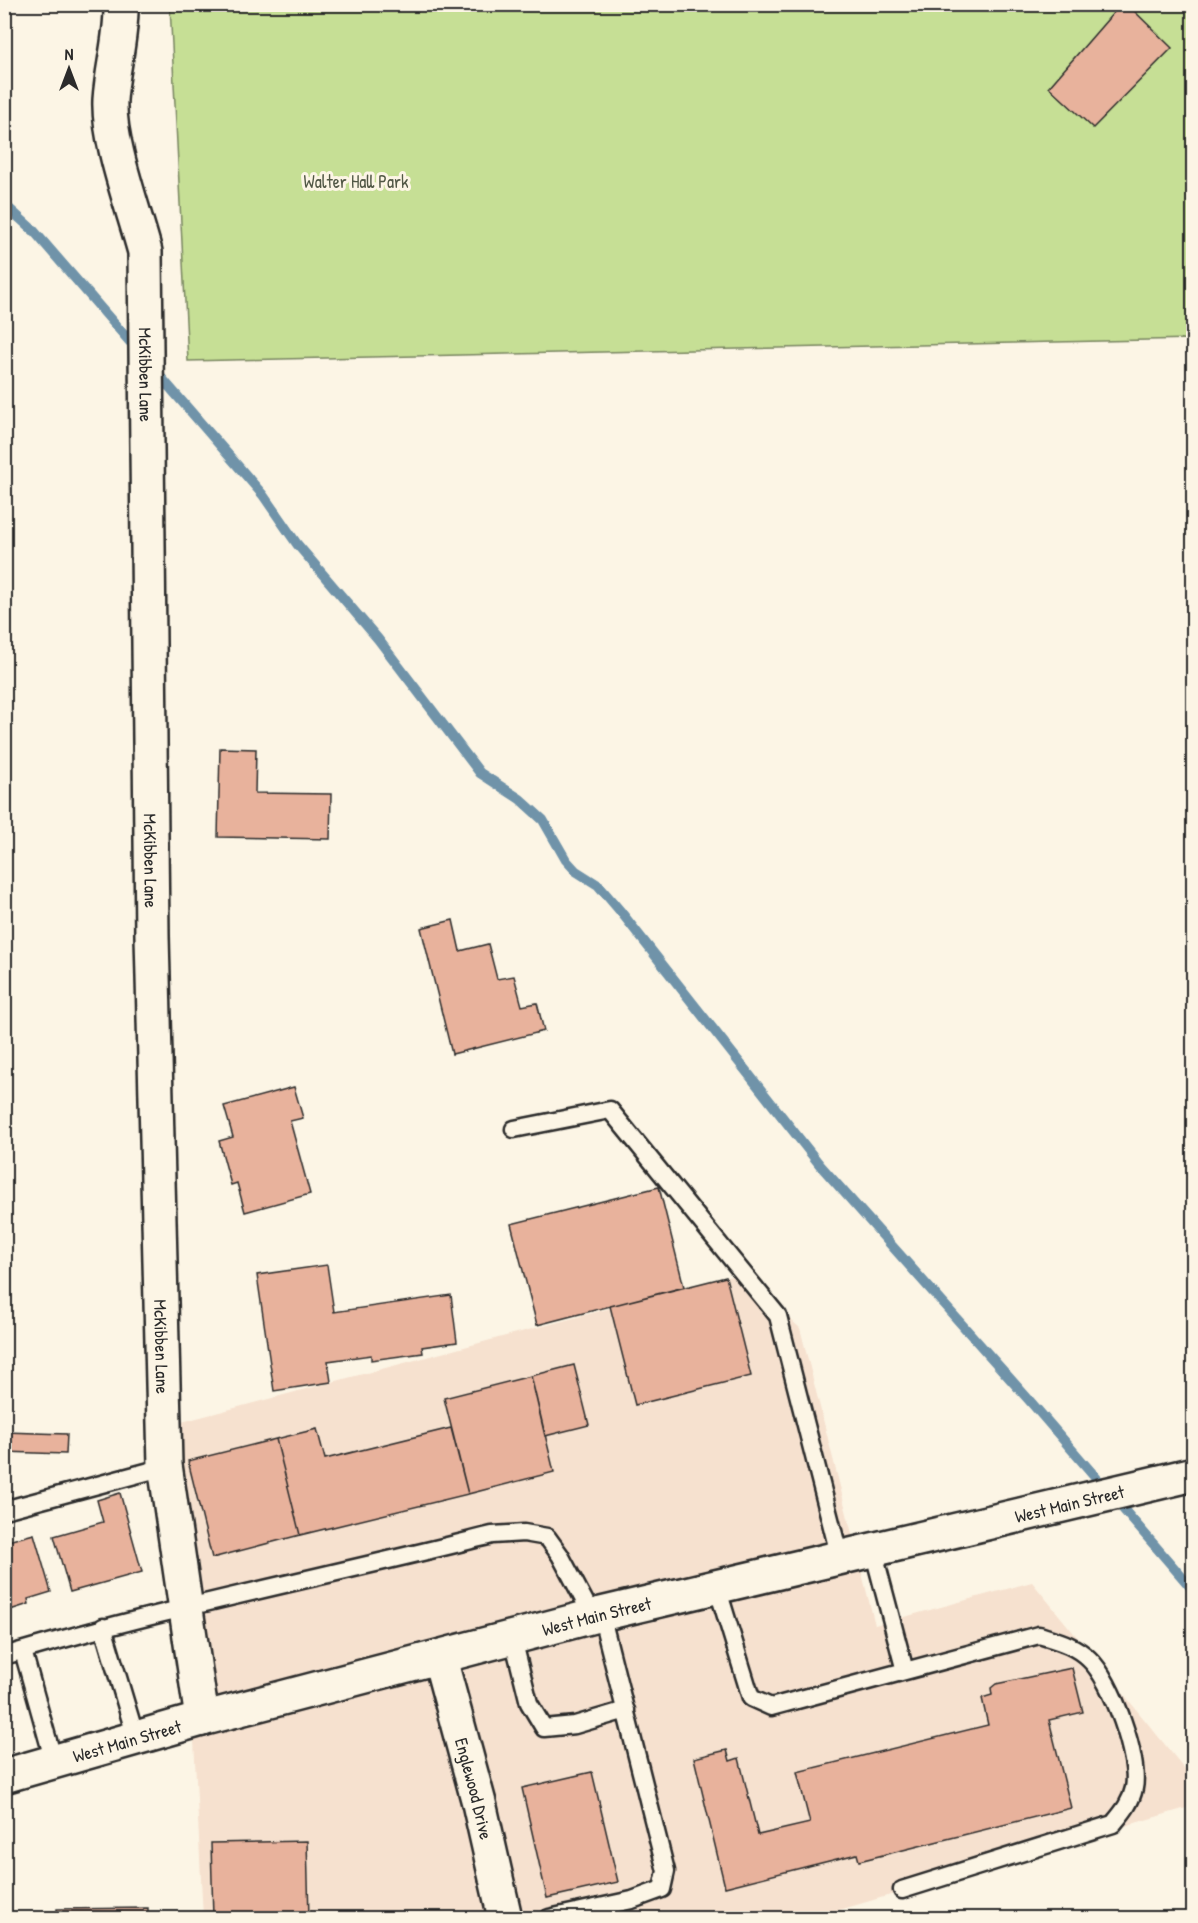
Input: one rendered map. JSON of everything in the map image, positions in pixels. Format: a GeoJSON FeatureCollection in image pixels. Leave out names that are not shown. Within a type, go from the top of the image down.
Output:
{"type":"FeatureCollection","features":[{"type":"Feature","properties":{"kind":"street","name":"McKibben Lane"},"geometry":{"type":"LineString","coordinates":[[121,4],[122,23],[110,102],[116,144],[145,252],[152,936],[165,1467],[202,1719]]}},
{"type":"Feature","properties":{"kind":"street","name":"West Main Street"},"geometry":{"type":"LineString","coordinates":[[4,1776],[202,1719],[440,1659],[597,1616],[1194,1474]]}},
{"type":"Feature","properties":{"kind":"street","name":"Englewood Drive"},"geometry":{"type":"LineString","coordinates":[[440,1659],[484,1824],[506,1918]]}},
{"type":"Feature","properties":{"kind":"lane"},"geometry":{"type":"LineString","coordinates":[[514,1129],[610,1110],[778,1316],[840,1558]]}},
{"type":"Feature","properties":{"kind":"lane"},"geometry":{"type":"LineString","coordinates":[[4,1510],[165,1467]]}},
{"type":"Feature","properties":{"kind":"lane"},"geometry":{"type":"LineString","coordinates":[[4,1656],[103,1627],[492,1535],[524,1533],[547,1537],[597,1616],[626,1710],[666,1871],[662,1889],[632,1900],[549,1918]]}},
{"type":"Feature","properties":{"kind":"lane"},"geometry":{"type":"LineString","coordinates":[[873,1550],[905,1671]]}},
{"type":"Feature","properties":{"kind":"lane"},"geometry":{"type":"LineString","coordinates":[[717,1587],[751,1698],[771,1707],[1039,1635],[1072,1646],[1091,1660],[1108,1686],[1135,1764],[1134,1787],[1130,1802],[1113,1824],[902,1890]]}},
{"type":"Feature","properties":{"kind":"lane"},"geometry":{"type":"LineString","coordinates":[[103,1627],[136,1738]]}},
{"type":"Feature","properties":{"kind":"lane"},"geometry":{"type":"LineString","coordinates":[[513,1639],[529,1703],[544,1728],[575,1725],[626,1710]]}},
{"type":"Feature","properties":{"kind":"lane"},"geometry":{"type":"LineString","coordinates":[[23,1651],[54,1762]]}},
{"type":"Feature","properties":{"kind":"shaded area"},"geometry":{"type":"Polygon","coordinates":[[[739,1274],[800,1328],[875,1625],[1032,1582],[1193,1779],[1193,1806],[812,1918],[203,1918],[178,1423],[739,1274]]]}},
{"type":"Feature","properties":{"kind":"green space","name":"Walter Hall Park"},"geometry":{"type":"Polygon","coordinates":[[[170,5],[1193,5],[1193,339],[188,361],[170,5]]]}},
{"type":"Feature","properties":{"kind":"building"},"geometry":{"type":"Polygon","coordinates":[[[1121,4],[1127,4],[1172,48],[1093,128],[1049,87],[1121,4]]]}},
{"type":"Feature","properties":{"kind":"building"},"geometry":{"type":"Polygon","coordinates":[[[220,748],[256,749],[255,793],[331,794],[330,839],[218,837],[220,748]]]}},
{"type":"Feature","properties":{"kind":"building"},"geometry":{"type":"Polygon","coordinates":[[[453,920],[460,951],[488,944],[497,979],[514,976],[522,1006],[537,1003],[544,1031],[452,1054],[421,928],[453,920]]]}},
{"type":"Feature","properties":{"kind":"building"},"geometry":{"type":"Polygon","coordinates":[[[294,1087],[303,1118],[290,1121],[310,1194],[245,1212],[237,1183],[231,1185],[219,1141],[233,1137],[224,1106],[294,1087]]]}},
{"type":"Feature","properties":{"kind":"building"},"geometry":{"type":"Polygon","coordinates":[[[659,1187],[684,1287],[537,1325],[511,1224],[659,1187]]]}},
{"type":"Feature","properties":{"kind":"building"},"geometry":{"type":"Polygon","coordinates":[[[327,1265],[334,1312],[451,1295],[457,1342],[422,1347],[423,1353],[371,1360],[371,1355],[328,1361],[331,1382],[274,1391],[257,1275],[327,1265]]]}},
{"type":"Feature","properties":{"kind":"building"},"geometry":{"type":"Polygon","coordinates":[[[726,1277],[751,1376],[635,1405],[610,1306],[726,1277]]]}},
{"type":"Feature","properties":{"kind":"building"},"geometry":{"type":"Polygon","coordinates":[[[574,1365],[589,1425],[545,1436],[531,1376],[574,1365]]]}},
{"type":"Feature","properties":{"kind":"building"},"geometry":{"type":"Polygon","coordinates":[[[531,1376],[554,1472],[468,1494],[444,1398],[531,1376]]]}},
{"type":"Feature","properties":{"kind":"building"},"geometry":{"type":"Polygon","coordinates":[[[451,1428],[468,1494],[300,1535],[276,1439],[317,1429],[325,1459],[451,1428]]]}},
{"type":"Feature","properties":{"kind":"building"},"geometry":{"type":"Polygon","coordinates":[[[4,1432],[67,1434],[66,1454],[4,1452],[4,1432]]]}},
{"type":"Feature","properties":{"kind":"building"},"geometry":{"type":"Polygon","coordinates":[[[276,1439],[300,1535],[212,1558],[188,1461],[276,1439]]]}},
{"type":"Feature","properties":{"kind":"building"},"geometry":{"type":"Polygon","coordinates":[[[120,1493],[142,1572],[70,1592],[54,1536],[103,1522],[97,1500],[120,1493]]]}},
{"type":"Feature","properties":{"kind":"building"},"geometry":{"type":"Polygon","coordinates":[[[34,1534],[51,1592],[28,1599],[29,1604],[7,1611],[4,1605],[4,1542],[34,1534]]]}},
{"type":"Feature","properties":{"kind":"building"},"geometry":{"type":"Polygon","coordinates":[[[1072,1668],[1083,1712],[1049,1720],[1071,1808],[859,1861],[857,1854],[725,1887],[694,1758],[727,1750],[730,1761],[739,1758],[758,1835],[810,1823],[797,1772],[988,1725],[982,1698],[992,1695],[991,1688],[996,1684],[1072,1668]]]}},
{"type":"Feature","properties":{"kind":"building"},"geometry":{"type":"Polygon","coordinates":[[[592,1772],[618,1882],[547,1898],[522,1788],[592,1772]]]}},
{"type":"Feature","properties":{"kind":"building"},"geometry":{"type":"Polygon","coordinates":[[[307,1841],[309,1918],[213,1918],[211,1843],[307,1841]]]}},
{"type":"Feature","properties":{"kind":"building"},"geometry":{"type":"Polygon","coordinates":[[[148,1908],[148,1918],[57,1918],[57,1909],[148,1908]]]}},
{"type":"Feature","properties":{"kind":"waterway"},"geometry":{"type":"LineString","coordinates":[[4,204],[34,231],[137,350]]}},
{"type":"Feature","properties":{"kind":"waterway"},"geometry":{"type":"LineString","coordinates":[[153,368],[263,495],[297,544],[378,639],[480,773],[520,799],[543,820],[566,860],[576,871],[598,885],[621,912],[820,1165],[1029,1400],[1194,1591]]}}]}
